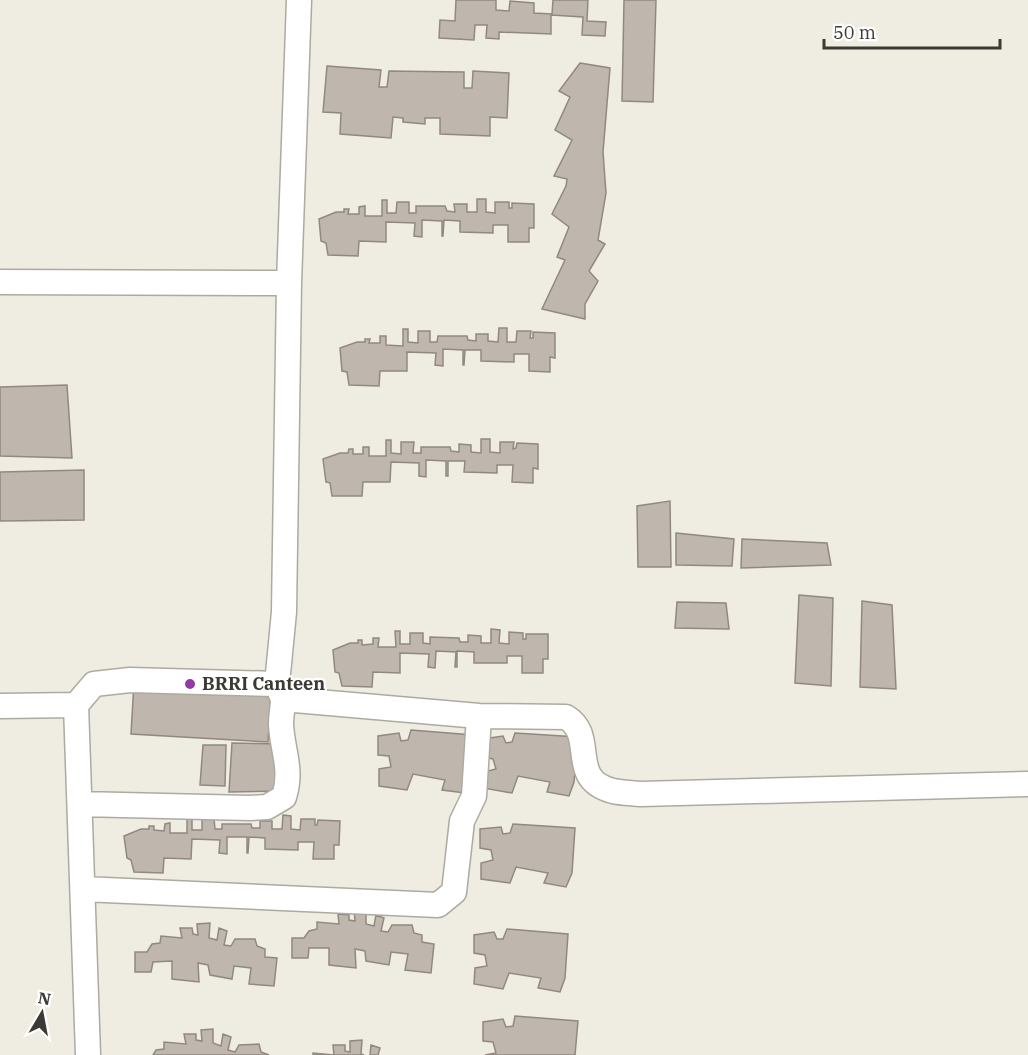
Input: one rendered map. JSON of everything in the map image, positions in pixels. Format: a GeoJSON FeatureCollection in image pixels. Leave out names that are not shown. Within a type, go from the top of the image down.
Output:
{"type":"FeatureCollection","features":[{"type":"Feature","properties":{"kind":"street"},"geometry":{"type":"LineString","coordinates":[[80,804],[267,807],[284,797],[289,783],[287,754],[281,724],[280,692],[284,612],[289,283],[299,0]]}},
{"type":"Feature","properties":{"kind":"street"},"geometry":{"type":"LineString","coordinates":[[0,282],[289,283]]}},
{"type":"Feature","properties":{"kind":"street"},"geometry":{"type":"LineString","coordinates":[[88,1055],[76,705],[94,684],[130,680],[280,692],[478,716],[566,717],[575,723],[581,735],[586,772],[595,782],[612,791],[641,794],[1028,784]]}},
{"type":"Feature","properties":{"kind":"street"},"geometry":{"type":"LineString","coordinates":[[0,706],[76,705]]}},
{"type":"Feature","properties":{"kind":"street"},"geometry":{"type":"LineString","coordinates":[[83,889],[438,906],[454,892],[462,821],[474,796],[478,716]]}},
{"type":"Feature","properties":{"kind":"building"},"geometry":{"type":"Polygon","coordinates":[[[456,0],[496,0],[496,10],[509,11],[510,1],[534,3],[534,13],[552,14],[553,0],[588,0],[587,21],[606,22],[605,36],[582,35],[583,17],[551,15],[551,34],[499,32],[499,39],[486,38],[487,25],[475,25],[474,40],[439,38],[440,20],[455,21],[456,0]]]}},
{"type":"Feature","properties":{"kind":"building"},"geometry":{"type":"Polygon","coordinates":[[[624,0],[656,0],[653,102],[622,101],[624,0]]]}},
{"type":"Feature","properties":{"kind":"building"},"geometry":{"type":"Polygon","coordinates":[[[580,63],[610,68],[603,152],[606,193],[598,240],[605,244],[589,271],[598,281],[585,304],[585,319],[542,309],[565,260],[557,257],[569,227],[552,214],[566,186],[567,179],[554,176],[572,140],[555,130],[570,97],[559,91],[580,63]]]}},
{"type":"Feature","properties":{"kind":"building"},"geometry":{"type":"Polygon","coordinates":[[[327,66],[381,70],[379,87],[387,87],[389,71],[464,72],[464,88],[472,88],[473,71],[509,73],[507,118],[490,117],[490,136],[440,134],[440,118],[425,118],[425,124],[403,122],[403,118],[393,117],[391,138],[340,134],[341,113],[323,112],[327,66]]]}},
{"type":"Feature","properties":{"kind":"building"},"geometry":{"type":"Polygon","coordinates":[[[477,199],[486,199],[486,212],[495,213],[495,202],[509,202],[509,208],[512,208],[512,203],[534,204],[534,228],[529,228],[529,242],[508,242],[508,225],[493,225],[493,233],[460,232],[460,221],[444,220],[442,236],[442,221],[422,220],[422,237],[414,236],[415,223],[386,222],[386,242],[359,241],[358,256],[328,255],[326,243],[321,241],[319,219],[336,212],[344,212],[344,209],[349,209],[348,214],[359,214],[359,207],[365,206],[365,216],[382,216],[382,200],[387,200],[387,213],[396,213],[397,202],[409,202],[409,213],[416,213],[416,206],[445,206],[447,211],[455,212],[454,204],[467,204],[467,212],[477,212],[477,199]]]}},
{"type":"Feature","properties":{"kind":"building"},"geometry":{"type":"Polygon","coordinates":[[[499,328],[507,328],[507,342],[516,342],[517,331],[531,331],[530,338],[533,338],[533,332],[555,333],[555,358],[550,357],[550,372],[529,371],[529,354],[514,354],[514,362],[481,361],[481,350],[465,350],[463,365],[463,350],[443,349],[443,366],[435,365],[436,353],[407,352],[407,371],[380,371],[379,386],[349,385],[347,372],[342,371],[340,348],[357,342],[365,342],[365,339],[370,339],[369,343],[380,343],[380,336],[386,336],[386,345],[403,346],[403,329],[408,329],[408,342],[418,343],[418,331],[430,331],[430,342],[437,342],[438,336],[467,336],[468,340],[476,341],[476,334],[488,334],[488,341],[498,342],[499,328]]]}},
{"type":"Feature","properties":{"kind":"building"},"geometry":{"type":"Polygon","coordinates":[[[67,385],[72,458],[0,456],[0,387],[67,385]]]}},
{"type":"Feature","properties":{"kind":"building"},"geometry":{"type":"Polygon","coordinates":[[[481,439],[490,439],[490,452],[500,453],[500,442],[514,442],[513,449],[516,448],[517,443],[538,444],[538,469],[533,468],[533,483],[512,482],[513,465],[497,465],[497,473],[464,472],[465,461],[448,461],[448,476],[446,476],[446,461],[426,460],[426,477],[419,476],[419,463],[391,462],[390,482],[363,482],[362,496],[332,496],[330,483],[326,482],[323,459],[340,453],[348,453],[349,449],[353,449],[353,454],[363,454],[363,447],[369,447],[369,456],[386,456],[386,440],[391,440],[391,453],[401,454],[401,442],[414,442],[413,453],[421,453],[421,447],[450,447],[451,451],[459,452],[459,444],[471,445],[471,452],[481,453],[481,439]]]}},
{"type":"Feature","properties":{"kind":"building"},"geometry":{"type":"Polygon","coordinates":[[[84,470],[84,520],[0,521],[0,472],[84,470]]]}},
{"type":"Feature","properties":{"kind":"building"},"geometry":{"type":"Polygon","coordinates":[[[670,501],[671,567],[638,567],[637,506],[670,501]]]}},
{"type":"Feature","properties":{"kind":"building"},"geometry":{"type":"Polygon","coordinates":[[[676,533],[734,539],[732,566],[676,565],[676,533]]]}},
{"type":"Feature","properties":{"kind":"building"},"geometry":{"type":"Polygon","coordinates":[[[742,539],[827,543],[831,565],[741,568],[742,539]]]}},
{"type":"Feature","properties":{"kind":"building"},"geometry":{"type":"Polygon","coordinates":[[[799,595],[833,598],[831,686],[795,683],[799,595]]]}},
{"type":"Feature","properties":{"kind":"building"},"geometry":{"type":"Polygon","coordinates":[[[862,601],[892,605],[896,689],[860,687],[862,601]]]}},
{"type":"Feature","properties":{"kind":"building"},"geometry":{"type":"Polygon","coordinates":[[[677,602],[726,603],[729,629],[675,628],[677,602]]]}},
{"type":"Feature","properties":{"kind":"building"},"geometry":{"type":"Polygon","coordinates":[[[491,629],[500,630],[499,643],[509,644],[509,632],[523,633],[523,639],[526,639],[526,634],[548,634],[548,659],[543,659],[543,673],[522,673],[522,656],[507,656],[507,663],[474,663],[474,652],[457,651],[457,667],[455,667],[456,652],[436,651],[435,668],[428,667],[429,654],[400,653],[400,673],[373,672],[372,687],[342,686],[339,673],[335,672],[333,650],[350,643],[358,643],[358,640],[362,640],[362,645],[373,644],[373,638],[379,638],[378,647],[396,647],[395,631],[400,631],[400,644],[410,644],[410,633],[423,633],[423,643],[430,644],[430,637],[459,638],[460,642],[468,642],[468,635],[481,636],[481,643],[491,643],[491,629]]]}},
{"type":"Feature","properties":{"kind":"building"},"geometry":{"type":"Polygon","coordinates":[[[134,682],[271,690],[268,742],[131,734],[134,682]]]}},
{"type":"Feature","properties":{"kind":"building"},"geometry":{"type":"Polygon","coordinates":[[[411,730],[473,735],[465,793],[442,790],[445,780],[413,774],[407,790],[379,786],[379,769],[391,767],[389,756],[378,755],[378,736],[399,733],[401,741],[408,740],[411,730]]]}},
{"type":"Feature","properties":{"kind":"building"},"geometry":{"type":"Polygon","coordinates":[[[515,733],[578,737],[574,782],[569,796],[547,792],[550,782],[518,776],[512,793],[483,788],[484,772],[496,769],[493,759],[483,757],[483,739],[503,736],[506,743],[512,742],[515,733]]]}},
{"type":"Feature","properties":{"kind":"building"},"geometry":{"type":"Polygon","coordinates":[[[232,743],[279,744],[279,791],[229,792],[232,743]]]}},
{"type":"Feature","properties":{"kind":"building"},"geometry":{"type":"Polygon","coordinates":[[[203,745],[226,745],[225,786],[200,785],[203,745]]]}},
{"type":"Feature","properties":{"kind":"building"},"geometry":{"type":"Polygon","coordinates":[[[283,815],[291,816],[291,829],[300,830],[301,819],[315,819],[315,825],[318,820],[340,821],[339,845],[334,845],[334,859],[313,859],[314,842],[298,842],[298,850],[265,849],[265,838],[249,837],[247,853],[247,837],[227,837],[227,854],[219,853],[220,840],[192,839],[191,859],[164,858],[163,873],[134,872],[131,860],[127,858],[124,836],[141,829],[149,829],[149,826],[154,826],[154,830],[164,831],[165,824],[170,823],[170,833],[187,833],[187,817],[192,817],[192,830],[202,830],[202,819],[214,819],[215,829],[222,829],[222,824],[251,824],[252,828],[260,828],[260,821],[272,821],[272,829],[282,829],[283,815]]]}},
{"type":"Feature","properties":{"kind":"building"},"geometry":{"type":"Polygon","coordinates":[[[513,824],[575,828],[572,873],[566,887],[544,883],[548,873],[516,867],[510,883],[481,879],[481,863],[493,860],[491,850],[480,848],[480,829],[501,827],[503,834],[510,833],[513,824]]]}},
{"type":"Feature","properties":{"kind":"building"},"geometry":{"type":"Polygon","coordinates":[[[366,909],[366,924],[374,926],[376,915],[384,918],[381,931],[388,932],[392,925],[412,925],[414,933],[422,935],[422,942],[434,944],[431,973],[405,970],[408,954],[391,952],[389,965],[366,961],[365,951],[355,949],[356,968],[329,965],[329,948],[309,948],[308,958],[292,958],[292,938],[304,938],[309,931],[317,929],[317,922],[339,924],[338,914],[349,915],[349,920],[355,921],[354,910],[366,909]]]}},
{"type":"Feature","properties":{"kind":"building"},"geometry":{"type":"Polygon","coordinates":[[[210,923],[209,938],[217,940],[219,928],[227,931],[224,945],[231,946],[235,939],[255,939],[257,946],[265,949],[265,957],[277,958],[274,986],[249,984],[251,968],[234,966],[232,979],[210,975],[208,965],[198,963],[199,982],[172,979],[172,961],[153,962],[151,972],[135,972],[135,952],[147,952],[152,944],[160,943],[161,936],[182,938],[180,928],[192,928],[193,934],[198,935],[197,924],[210,923]]]}},
{"type":"Feature","properties":{"kind":"building"},"geometry":{"type":"Polygon","coordinates":[[[507,929],[568,934],[565,978],[560,992],[538,988],[541,978],[509,973],[503,989],[474,984],[475,968],[487,966],[485,955],[474,953],[474,935],[494,932],[497,939],[503,939],[507,929]]]}},
{"type":"Feature","properties":{"kind":"building"},"geometry":{"type":"Polygon","coordinates":[[[515,1016],[578,1021],[575,1055],[485,1055],[496,1053],[493,1042],[483,1041],[483,1022],[503,1019],[506,1027],[513,1026],[515,1016]]]}},
{"type":"Feature","properties":{"kind":"building"},"geometry":{"type":"Polygon","coordinates":[[[213,1029],[213,1043],[221,1046],[223,1034],[231,1037],[228,1050],[235,1052],[239,1045],[259,1044],[261,1052],[269,1055],[153,1055],[156,1050],[164,1049],[164,1042],[186,1044],[184,1034],[196,1034],[196,1040],[202,1041],[201,1030],[213,1029]]]}},
{"type":"Feature","properties":{"kind":"building"},"geometry":{"type":"Polygon","coordinates":[[[362,1040],[361,1054],[364,1055],[334,1055],[333,1045],[345,1045],[345,1051],[350,1052],[350,1041],[362,1040]]]}},
{"type":"Feature","properties":{"kind":"building"},"geometry":{"type":"Polygon","coordinates":[[[371,1045],[380,1048],[378,1055],[370,1055],[371,1045]]]}},
{"type":"Feature","properties":{"kind":"place","name":"BRRI Canteen"},"geometry":{"type":"Point","coordinates":[190,684]}}]}
